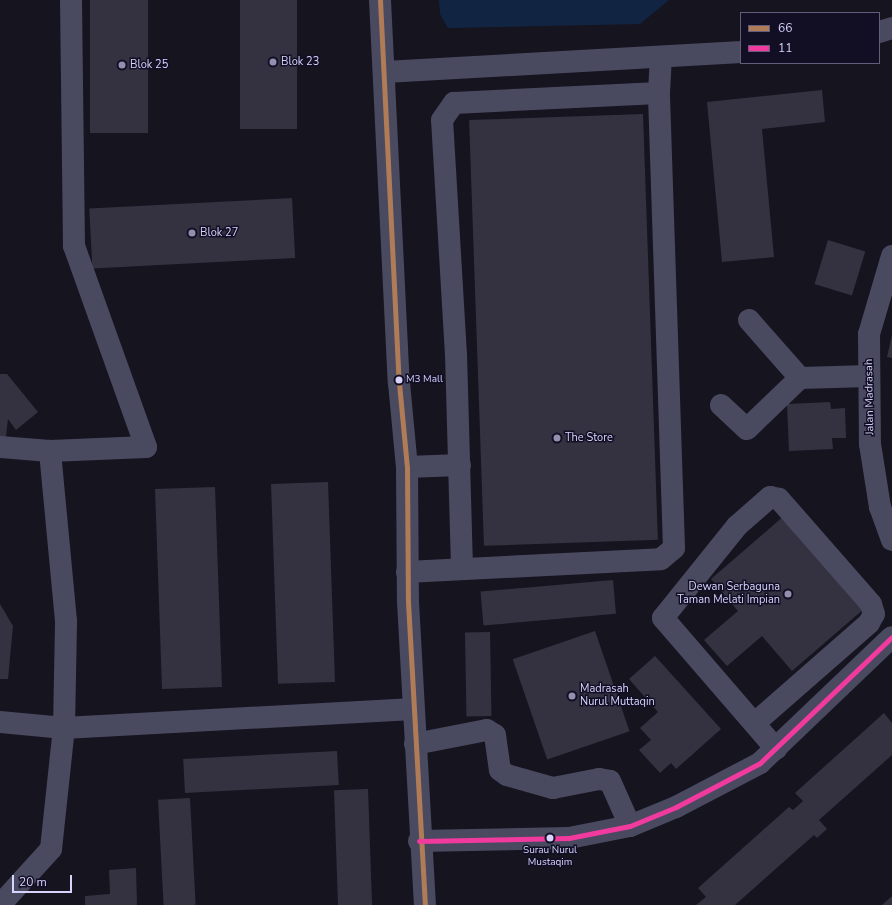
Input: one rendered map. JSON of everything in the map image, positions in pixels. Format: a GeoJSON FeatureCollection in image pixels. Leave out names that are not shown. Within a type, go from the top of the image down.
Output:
{"type":"FeatureCollection","features":[{"type":"Feature","properties":{"kind":"street"},"geometry":{"type":"LineString","coordinates":[[0,447],[50,451],[146,447],[74,246],[72,0]]}},
{"type":"Feature","properties":{"kind":"street"},"geometry":{"type":"LineString","coordinates":[[380,0],[399,382],[407,467],[407,572],[419,841],[425,905]]}},
{"type":"Feature","properties":{"kind":"street"},"geometry":{"type":"LineString","coordinates":[[880,32],[892,28]]}},
{"type":"Feature","properties":{"kind":"street"},"geometry":{"type":"LineString","coordinates":[[384,72],[740,52]]}},
{"type":"Feature","properties":{"kind":"street"},"geometry":{"type":"LineString","coordinates":[[407,572],[661,558],[674,548],[659,93],[661,57]]}},
{"type":"Feature","properties":{"kind":"street"},"geometry":{"type":"LineString","coordinates":[[462,568],[460,465],[442,120],[454,103],[659,93]]}},
{"type":"Feature","properties":{"kind":"street","name":"Jalan Madrasah"},"geometry":{"type":"LineString","coordinates":[[892,256],[869,334],[870,444],[880,507],[892,540]]}},
{"type":"Feature","properties":{"kind":"street"},"geometry":{"type":"LineString","coordinates":[[749,320],[800,378]]}},
{"type":"Feature","properties":{"kind":"street"},"geometry":{"type":"LineString","coordinates":[[721,405],[747,429],[800,378],[869,376]]}},
{"type":"Feature","properties":{"kind":"street"},"geometry":{"type":"LineString","coordinates":[[0,904],[52,849],[64,728],[66,621],[50,451]]}},
{"type":"Feature","properties":{"kind":"street"},"geometry":{"type":"LineString","coordinates":[[407,467],[460,465]]}},
{"type":"Feature","properties":{"kind":"street"},"geometry":{"type":"LineString","coordinates":[[756,722],[870,623],[874,614],[870,604],[779,499],[770,497],[737,526],[663,618],[756,722],[776,749]]}},
{"type":"Feature","properties":{"kind":"street"},"geometry":{"type":"LineString","coordinates":[[419,841],[557,839],[630,826],[683,803],[760,763],[892,637]]}},
{"type":"Feature","properties":{"kind":"street"},"geometry":{"type":"LineString","coordinates":[[0,722],[64,728],[413,709]]}},
{"type":"Feature","properties":{"kind":"street"},"geometry":{"type":"LineString","coordinates":[[415,744],[487,730],[495,735],[500,770],[507,775],[553,788],[599,779],[610,782],[630,826]]}},
{"type":"Feature","properties":{"kind":"water"},"geometry":{"type":"Polygon","coordinates":[[[439,0],[669,0],[640,24],[448,28],[440,14],[439,0]]]}},
{"type":"Feature","properties":{"kind":"building","name":"Blok 25"},"geometry":{"type":"Polygon","coordinates":[[[90,0],[148,0],[148,133],[90,133],[90,0]]]}},
{"type":"Feature","properties":{"kind":"building","name":"Blok 23"},"geometry":{"type":"Polygon","coordinates":[[[240,0],[297,0],[297,129],[240,129],[240,0]]]}},
{"type":"Feature","properties":{"kind":"building"},"geometry":{"type":"Polygon","coordinates":[[[822,90],[825,122],[762,129],[774,257],[722,262],[707,102],[822,90]]]}},
{"type":"Feature","properties":{"kind":"building"},"geometry":{"type":"Polygon","coordinates":[[[643,114],[658,540],[484,546],[469,120],[643,114]]]}},
{"type":"Feature","properties":{"kind":"building","name":"Blok 27"},"geometry":{"type":"Polygon","coordinates":[[[292,198],[295,258],[92,269],[89,209],[292,198]]]}},
{"type":"Feature","properties":{"kind":"building"},"geometry":{"type":"Polygon","coordinates":[[[828,240],[865,251],[852,295],[815,284],[828,240]]]}},
{"type":"Feature","properties":{"kind":"building"},"geometry":{"type":"Polygon","coordinates":[[[892,335],[892,358],[887,357],[892,335]]]}},
{"type":"Feature","properties":{"kind":"building"},"geometry":{"type":"Polygon","coordinates":[[[0,374],[7,374],[38,412],[16,430],[8,419],[5,445],[0,445],[0,374]]]}},
{"type":"Feature","properties":{"kind":"building"},"geometry":{"type":"Polygon","coordinates":[[[830,402],[831,409],[845,408],[846,438],[832,438],[833,449],[789,451],[787,404],[830,402]]]}},
{"type":"Feature","properties":{"kind":"building"},"geometry":{"type":"Polygon","coordinates":[[[328,482],[335,682],[278,684],[271,484],[328,482]]]}},
{"type":"Feature","properties":{"kind":"building"},"geometry":{"type":"Polygon","coordinates":[[[215,487],[222,687],[162,689],[155,489],[215,487]]]}},
{"type":"Feature","properties":{"kind":"building","name":"Dewan Serbaguna Taman Melati Impian"},"geometry":{"type":"Polygon","coordinates":[[[785,515],[865,608],[792,671],[762,636],[727,666],[704,640],[738,611],[711,579],[785,515]]]}},
{"type":"Feature","properties":{"kind":"building"},"geometry":{"type":"Polygon","coordinates":[[[613,580],[616,614],[483,625],[481,592],[613,580]]]}},
{"type":"Feature","properties":{"kind":"building"},"geometry":{"type":"Polygon","coordinates":[[[0,604],[13,626],[8,679],[0,679],[0,604]]]}},
{"type":"Feature","properties":{"kind":"building","name":"Madrasah Nurul Muttaqin"},"geometry":{"type":"Polygon","coordinates":[[[595,631],[630,731],[547,760],[513,659],[595,631]]]}},
{"type":"Feature","properties":{"kind":"building"},"geometry":{"type":"Polygon","coordinates":[[[465,632],[490,632],[491,716],[466,716],[465,632]]]}},
{"type":"Feature","properties":{"kind":"building"},"geometry":{"type":"Polygon","coordinates":[[[655,656],[721,729],[676,769],[671,763],[660,773],[639,750],[651,740],[640,728],[658,712],[629,679],[655,656]]]}},
{"type":"Feature","properties":{"kind":"building"},"geometry":{"type":"Polygon","coordinates":[[[884,713],[892,723],[892,755],[819,820],[827,829],[817,838],[814,835],[735,905],[696,905],[706,897],[698,888],[789,807],[793,810],[803,801],[795,793],[884,713]]]}},
{"type":"Feature","properties":{"kind":"building"},"geometry":{"type":"Polygon","coordinates":[[[337,751],[339,785],[185,793],[183,759],[337,751]]]}},
{"type":"Feature","properties":{"kind":"building"},"geometry":{"type":"Polygon","coordinates":[[[368,789],[372,905],[338,905],[334,790],[368,789]]]}},
{"type":"Feature","properties":{"kind":"building"},"geometry":{"type":"Polygon","coordinates":[[[190,798],[196,905],[164,905],[158,800],[190,798]]]}},
{"type":"Feature","properties":{"kind":"building"},"geometry":{"type":"Polygon","coordinates":[[[136,868],[137,905],[85,905],[85,896],[110,894],[109,870],[136,868]]]}},
{"type":"Feature","properties":{"kind":"building"},"geometry":{"type":"Polygon","coordinates":[[[892,896],[892,905],[882,905],[892,896]]]}},
{"type":"Feature","properties":{"kind":"transit line","name":"66"},"geometry":{"type":"LineString","coordinates":[[380,0],[399,383],[407,467],[408,602],[425,905]]}},
{"type":"Feature","properties":{"kind":"transit line","name":"11"},"geometry":{"type":"LineString","coordinates":[[419,841],[569,838],[630,826],[676,807],[760,763],[892,637]]}},
{"type":"Feature","properties":{"kind":"place","name":"Blok 23"},"geometry":{"type":"Point","coordinates":[273,62]}},
{"type":"Feature","properties":{"kind":"place","name":"Blok 25"},"geometry":{"type":"Point","coordinates":[122,65]}},
{"type":"Feature","properties":{"kind":"place","name":"Blok 27"},"geometry":{"type":"Point","coordinates":[192,233]}},
{"type":"Feature","properties":{"kind":"place","name":"M3 Mall"},"geometry":{"type":"Point","coordinates":[399,380]}},
{"type":"Feature","properties":{"kind":"place","name":"The Store"},"geometry":{"type":"Point","coordinates":[557,438]}},
{"type":"Feature","properties":{"kind":"place","name":"Dewan Serbaguna Taman Melati Impian"},"geometry":{"type":"Point","coordinates":[788,594]}},
{"type":"Feature","properties":{"kind":"place","name":"Madrasah Nurul Muttaqin"},"geometry":{"type":"Point","coordinates":[572,696]}},
{"type":"Feature","properties":{"kind":"place","name":"Surau Nurul Mustaqim"},"geometry":{"type":"Point","coordinates":[550,838]}}]}
